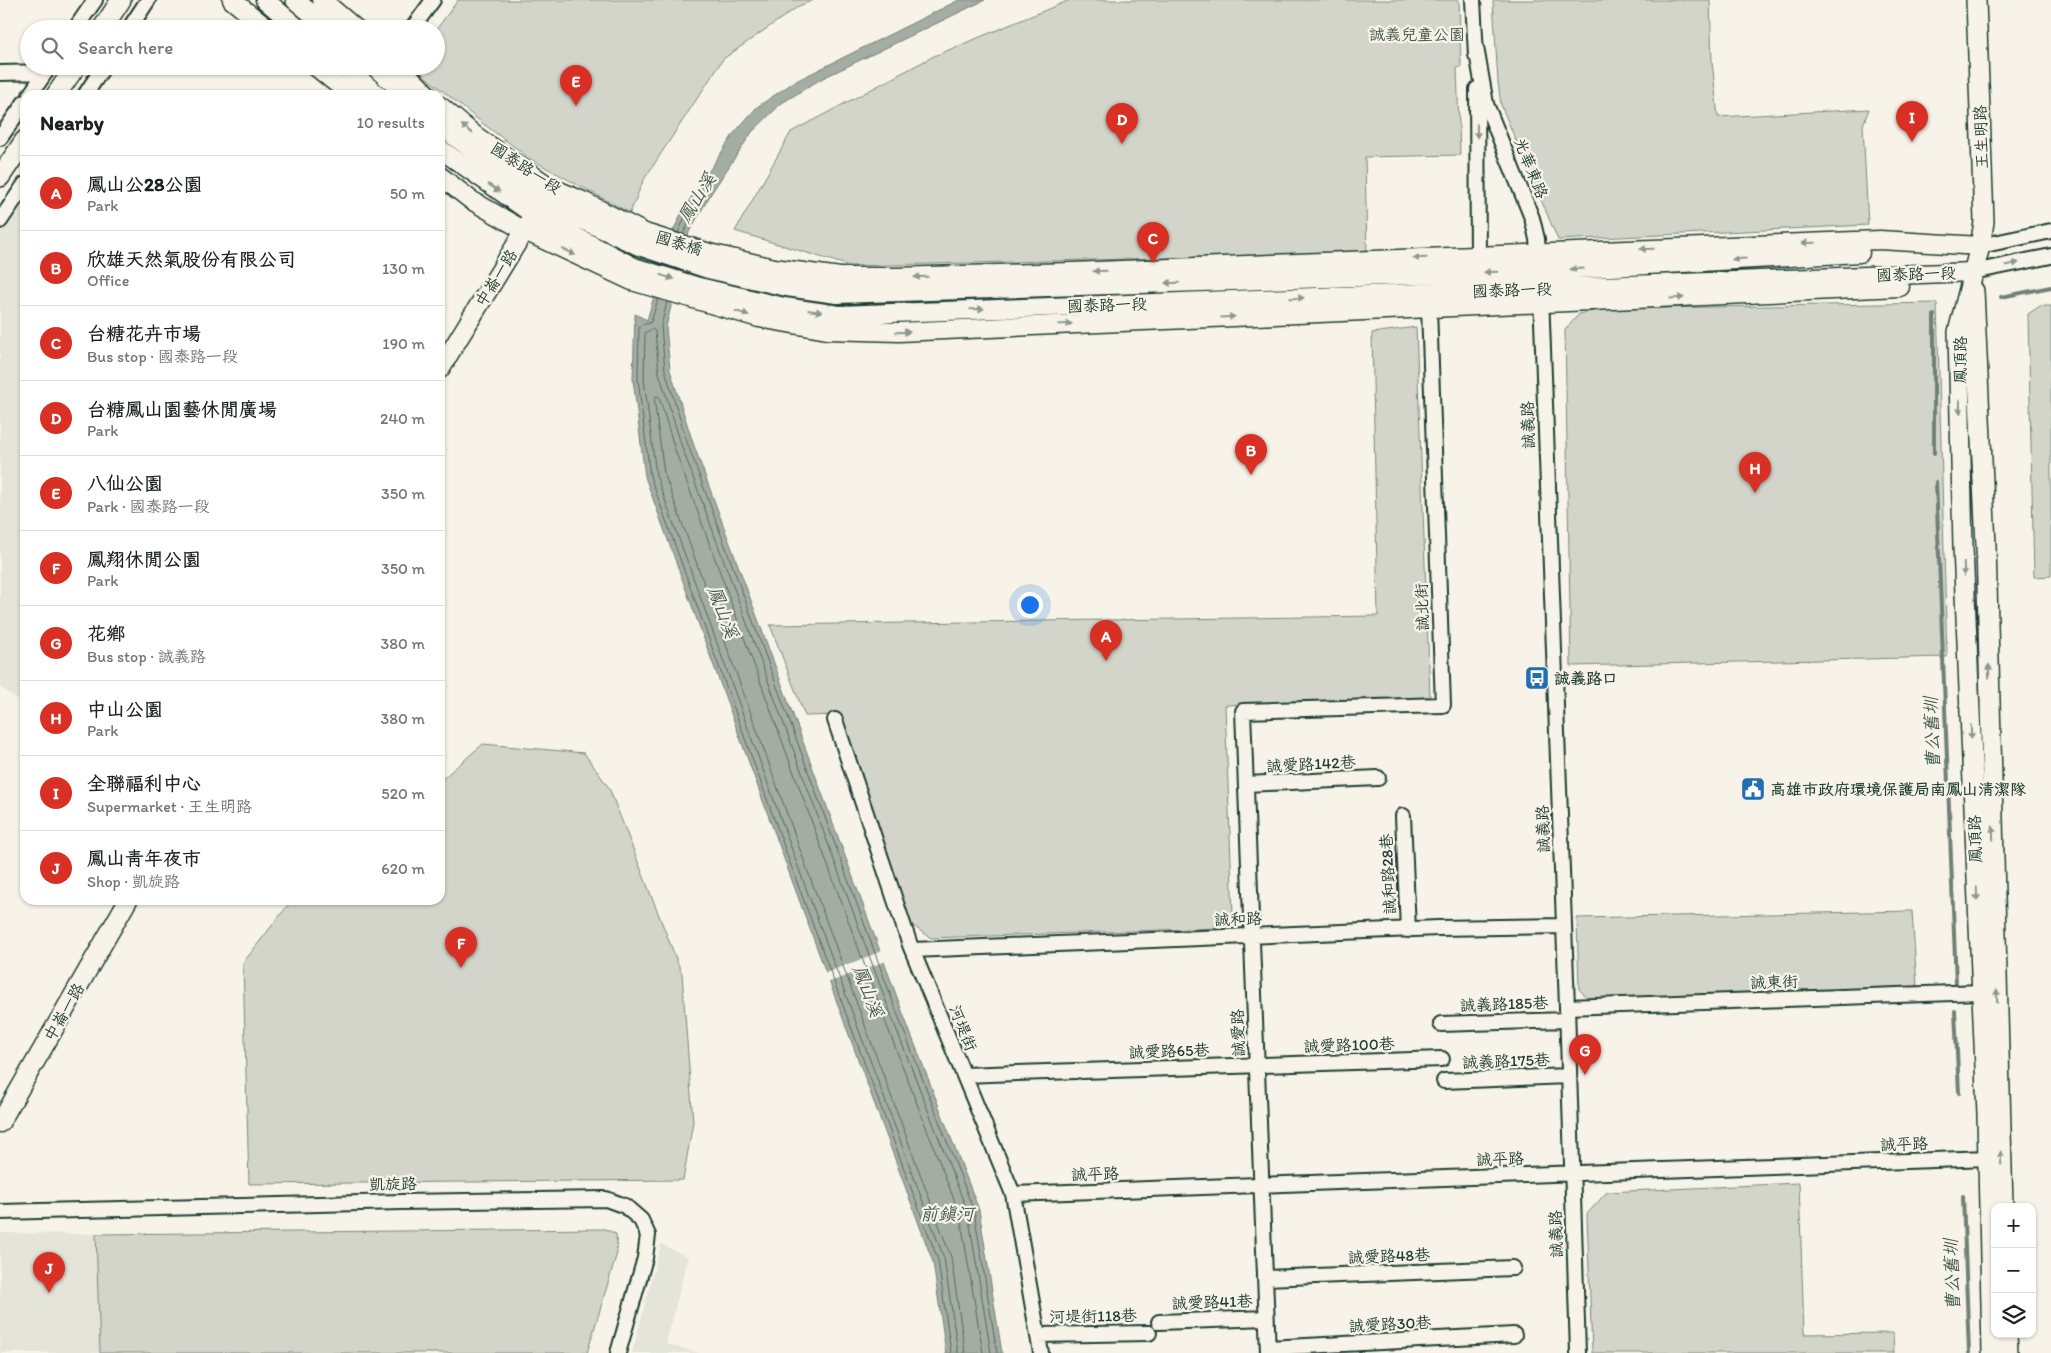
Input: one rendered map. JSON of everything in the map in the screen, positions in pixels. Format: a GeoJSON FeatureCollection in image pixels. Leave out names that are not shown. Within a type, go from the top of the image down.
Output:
{"type":"FeatureCollection","features":[{"type":"Feature","properties":{"kind":"main road"},"geometry":{"type":"LineString","coordinates":[[108,20],[121,0]]}},
{"type":"Feature","properties":{"kind":"main road","name":"王生明路"},"geometry":{"type":"LineString","coordinates":[[1973,272],[1984,222],[1976,0]]}},
{"type":"Feature","properties":{"kind":"main road"},"geometry":{"type":"LineString","coordinates":[[59,90],[70,75]]}},
{"type":"Feature","properties":{"kind":"main road"},"geometry":{"type":"LineString","coordinates":[[0,177],[20,147]]}},
{"type":"Feature","properties":{"kind":"main road","name":"鳳頂路"},"geometry":{"type":"LineString","coordinates":[[1973,272],[1958,332],[1963,547],[1988,1158],[1992,1353]]}},
{"type":"Feature","properties":{"kind":"main road","name":"鳳頂路"},"geometry":{"type":"LineString","coordinates":[[1973,272],[1986,545],[2003,1203]]}},
{"type":"Feature","properties":{"kind":"main road"},"geometry":{"type":"LineString","coordinates":[[2007,1338],[2008,1353]]}},
{"type":"Feature","properties":{"kind":"street"},"geometry":{"type":"LineString","coordinates":[[81,20],[95,0]]}},
{"type":"Feature","properties":{"kind":"street"},"geometry":{"type":"LineString","coordinates":[[135,20],[148,0]]}},
{"type":"Feature","properties":{"kind":"street"},"geometry":{"type":"LineString","coordinates":[[232,0],[257,20]]}},
{"type":"Feature","properties":{"kind":"street"},"geometry":{"type":"LineString","coordinates":[[265,0],[288,20]]}},
{"type":"Feature","properties":{"kind":"street"},"geometry":{"type":"LineString","coordinates":[[296,0],[319,20]]}},
{"type":"Feature","properties":{"kind":"street"},"geometry":{"type":"LineString","coordinates":[[322,0],[345,20]]}},
{"type":"Feature","properties":{"kind":"street"},"geometry":{"type":"LineString","coordinates":[[419,20],[434,0]]}},
{"type":"Feature","properties":{"kind":"street","name":"光華東路"},"geometry":{"type":"LineString","coordinates":[[1473,0],[1476,47],[1478,256]]}},
{"type":"Feature","properties":{"kind":"street","name":"光華東路"},"geometry":{"type":"LineString","coordinates":[[1476,47],[1486,104],[1532,218],[1539,262],[1541,297]]}},
{"type":"Feature","properties":{"kind":"street"},"geometry":{"type":"LineString","coordinates":[[0,73],[20,71]]}},
{"type":"Feature","properties":{"kind":"street"},"geometry":{"type":"LineString","coordinates":[[33,90],[44,75]]}},
{"type":"Feature","properties":{"kind":"street"},"geometry":{"type":"LineString","coordinates":[[87,90],[98,75]]}},
{"type":"Feature","properties":{"kind":"street"},"geometry":{"type":"LineString","coordinates":[[326,75],[345,90]]}},
{"type":"Feature","properties":{"kind":"street"},"geometry":{"type":"LineString","coordinates":[[353,75],[368,90]]}},
{"type":"Feature","properties":{"kind":"street"},"geometry":{"type":"LineString","coordinates":[[371,90],[377,75]]}},
{"type":"Feature","properties":{"kind":"street"},"geometry":{"type":"LineString","coordinates":[[387,75],[401,90]]}},
{"type":"Feature","properties":{"kind":"street"},"geometry":{"type":"LineString","coordinates":[[409,75],[423,90]]}},
{"type":"Feature","properties":{"kind":"street"},"geometry":{"type":"LineString","coordinates":[[0,138],[20,109]]}},
{"type":"Feature","properties":{"kind":"street","name":"國泰路一段"},"geometry":{"type":"LineString","coordinates":[[445,110],[477,136],[542,201]]}},
{"type":"Feature","properties":{"kind":"street","name":"國泰路一段"},"geometry":{"type":"LineString","coordinates":[[445,130],[542,201],[633,274]]}},
{"type":"Feature","properties":{"kind":"street","name":"國泰路一段"},"geometry":{"type":"LineString","coordinates":[[445,152],[542,201],[642,239]]}},
{"type":"Feature","properties":{"kind":"street"},"geometry":{"type":"LineString","coordinates":[[445,180],[471,200],[525,231],[633,274],[697,293]]}},
{"type":"Feature","properties":{"kind":"street"},"geometry":{"type":"LineString","coordinates":[[0,221],[20,191]]}},
{"type":"Feature","properties":{"kind":"street","name":"中崙一路"},"geometry":{"type":"LineString","coordinates":[[445,361],[542,201]]}},
{"type":"Feature","properties":{"kind":"street"},"geometry":{"type":"LineString","coordinates":[[1980,246],[2051,231]]}},
{"type":"Feature","properties":{"kind":"street","name":"國泰橋"},"geometry":{"type":"LineString","coordinates":[[642,239],[708,260]]}},
{"type":"Feature","properties":{"kind":"street","name":"國泰路一段"},"geometry":{"type":"LineString","coordinates":[[708,260],[787,287],[837,294],[1626,258],[1980,246]]}},
{"type":"Feature","properties":{"kind":"street","name":"國泰路一段"},"geometry":{"type":"LineString","coordinates":[[708,260],[840,277],[1478,256],[1539,262]]}},
{"type":"Feature","properties":{"kind":"street"},"geometry":{"type":"LineString","coordinates":[[1973,272],[2051,256]]}},
{"type":"Feature","properties":{"kind":"street","name":"國泰路一段"},"geometry":{"type":"LineString","coordinates":[[697,293],[839,315],[1541,297],[1973,272]]}},
{"type":"Feature","properties":{"kind":"street","name":"國泰路一段"},"geometry":{"type":"LineString","coordinates":[[697,293],[759,318],[827,330],[899,332],[1429,308],[1541,297]]}},
{"type":"Feature","properties":{"kind":"street","name":"誠義路"},"geometry":{"type":"LineString","coordinates":[[1541,297],[1578,1353]]}},
{"type":"Feature","properties":{"kind":"street","name":"誠北街"},"geometry":{"type":"LineString","coordinates":[[1244,711],[1443,705],[1429,308]]}},
{"type":"Feature","properties":{"kind":"street","name":"誠愛路"},"geometry":{"type":"LineString","coordinates":[[1244,711],[1268,1351]]}},
{"type":"Feature","properties":{"kind":"street","name":"河堤街"},"geometry":{"type":"LineString","coordinates":[[835,720],[912,950],[1013,1194],[1041,1353]]}},
{"type":"Feature","properties":{"kind":"street","name":"誠愛路142巷"},"geometry":{"type":"LineString","coordinates":[[1246,784],[1378,778]]}},
{"type":"Feature","properties":{"kind":"street","name":"誠和路28巷"},"geometry":{"type":"LineString","coordinates":[[1403,816],[1408,930]]}},
{"type":"Feature","properties":{"kind":"street","name":"中崙一路"},"geometry":{"type":"LineString","coordinates":[[0,1123],[125,905]]}},
{"type":"Feature","properties":{"kind":"street","name":"誠和路"},"geometry":{"type":"LineString","coordinates":[[912,950],[1408,930],[1564,926]]}},
{"type":"Feature","properties":{"kind":"street","name":"誠東街"},"geometry":{"type":"LineString","coordinates":[[1567,1013],[1981,992]]}},
{"type":"Feature","properties":{"kind":"street","name":"誠義路185巷"},"geometry":{"type":"LineString","coordinates":[[1441,1024],[1567,1013]]}},
{"type":"Feature","properties":{"kind":"street","name":"誠愛路100巷"},"geometry":{"type":"LineString","coordinates":[[1257,1066],[1442,1059]]}},
{"type":"Feature","properties":{"kind":"street","name":"誠愛路65巷"},"geometry":{"type":"LineString","coordinates":[[964,1075],[1257,1066]]}},
{"type":"Feature","properties":{"kind":"street","name":"誠義路175巷"},"geometry":{"type":"LineString","coordinates":[[1444,1081],[1569,1076]]}},
{"type":"Feature","properties":{"kind":"street","name":"誠平路"},"geometry":{"type":"LineString","coordinates":[[1013,1194],[1988,1158]]}},
{"type":"Feature","properties":{"kind":"street","name":"凱旋路"},"geometry":{"type":"LineString","coordinates":[[0,1212],[606,1199],[625,1206],[640,1220],[648,1235],[645,1258],[618,1353]]}},
{"type":"Feature","properties":{"kind":"street","name":"誠愛路48巷"},"geometry":{"type":"LineString","coordinates":[[1266,1278],[1513,1268]]}},
{"type":"Feature","properties":{"kind":"street","name":"誠愛路41巷"},"geometry":{"type":"LineString","coordinates":[[1159,1322],[1266,1318]]}},
{"type":"Feature","properties":{"kind":"street","name":"河堤街118巷"},"geometry":{"type":"LineString","coordinates":[[1038,1335],[1149,1333]]}},
{"type":"Feature","properties":{"kind":"street","name":"誠愛路30巷"},"geometry":{"type":"LineString","coordinates":[[1268,1351],[1514,1335]]}},
{"type":"Feature","properties":{"kind":"shaded area"},"geometry":{"type":"Polygon","coordinates":[[[20,203],[20,701],[0,687],[0,233],[20,203]]]}},
{"type":"Feature","properties":{"kind":"shaded area"},"geometry":{"type":"Polygon","coordinates":[[[0,1233],[96,1234],[100,1353],[0,1353],[0,1233]]]}},
{"type":"Feature","properties":{"kind":"shaded area"},"geometry":{"type":"Polygon","coordinates":[[[661,1244],[688,1257],[666,1344],[700,1353],[632,1353],[661,1244]]]}},
{"type":"Feature","properties":{"kind":"green space"},"geometry":{"type":"Polygon","coordinates":[[[458,0],[814,0],[799,6],[723,59],[643,181],[630,213],[532,160],[481,122],[445,93],[445,90],[442,90],[423,75],[445,75],[445,20],[443,20],[458,0]]]}},
{"type":"Feature","properties":{"kind":"green space","name":"誠義兒童公園"},"geometry":{"type":"Polygon","coordinates":[[[1070,0],[1459,0],[1461,67],[1457,68],[1460,155],[1365,157],[1367,253],[850,266],[735,231],[791,132],[934,56],[1070,0]]]}},
{"type":"Feature","properties":{"kind":"green space"},"geometry":{"type":"Polygon","coordinates":[[[1493,0],[1710,0],[1712,62],[1718,117],[1869,109],[1863,125],[1868,225],[1558,240],[1501,105],[1493,0]]]}},
{"type":"Feature","properties":{"kind":"green space"},"geometry":{"type":"Polygon","coordinates":[[[1937,303],[1947,657],[1571,666],[1565,330],[1579,314],[1603,309],[1937,303]]]}},
{"type":"Feature","properties":{"kind":"green space"},"geometry":{"type":"Polygon","coordinates":[[[2040,306],[2051,306],[2051,576],[2034,577],[2028,314],[2040,306]]]}},
{"type":"Feature","properties":{"kind":"green space"},"geometry":{"type":"Polygon","coordinates":[[[1416,327],[1430,697],[1225,705],[1233,915],[1219,928],[931,938],[909,923],[838,715],[805,716],[770,625],[1378,616],[1372,333],[1416,327]]]}},
{"type":"Feature","properties":{"kind":"green space"},"geometry":{"type":"Polygon","coordinates":[[[483,744],[584,753],[609,788],[682,974],[693,1122],[683,1180],[249,1184],[243,963],[288,905],[445,905],[445,777],[483,744]]]}},
{"type":"Feature","properties":{"kind":"green space"},"geometry":{"type":"Polygon","coordinates":[[[1912,911],[1917,987],[1588,999],[1579,989],[1577,918],[1912,911]]]}},
{"type":"Feature","properties":{"kind":"green space"},"geometry":{"type":"Polygon","coordinates":[[[1799,1183],[1804,1334],[1893,1333],[1894,1353],[1592,1353],[1587,1214],[1607,1192],[1799,1183]]]}},
{"type":"Feature","properties":{"kind":"green space"},"geometry":{"type":"Polygon","coordinates":[[[605,1229],[616,1234],[617,1253],[587,1353],[100,1353],[96,1234],[605,1229]]]}},
{"type":"Feature","properties":{"kind":"water","name":"前鎮河"},"geometry":{"type":"Polygon","coordinates":[[[959,0],[985,0],[821,79],[782,103],[752,132],[712,192],[689,232],[666,327],[670,370],[693,443],[905,1019],[979,1210],[1002,1353],[946,1353],[933,1262],[645,477],[633,379],[635,314],[647,320],[674,229],[683,210],[735,132],[757,107],[794,82],[959,0]]]}},
{"type":"Feature","properties":{"kind":"pier"},"geometry":{"type":"Polygon","coordinates":[[[882,951],[886,961],[827,983],[823,974],[882,951]]]}},
{"type":"Feature","properties":{"kind":"waterway","name":"曹公舊圳"},"geometry":{"type":"LineString","coordinates":[[2001,297],[2051,287]]}},
{"type":"Feature","properties":{"kind":"waterway","name":"曹公舊圳"},"geometry":{"type":"LineString","coordinates":[[1934,315],[1934,453]]}},
{"type":"Feature","properties":{"kind":"waterway","name":"曹公舊圳"},"geometry":{"type":"LineString","coordinates":[[1936,482],[1956,984]]}},
{"type":"Feature","properties":{"kind":"waterway","name":"曹公舊圳"},"geometry":{"type":"LineString","coordinates":[[1955,1011],[1959,1093]]}},
{"type":"Feature","properties":{"kind":"waterway","name":"曹公舊圳"},"geometry":{"type":"LineString","coordinates":[[1963,1196],[1969,1353]]}},
{"type":"Feature","properties":{"kind":"place","name":"八仙公園"},"geometry":{"type":"Point","coordinates":[576,106]}},
{"type":"Feature","properties":{"kind":"place","name":"全聯福利中心"},"geometry":{"type":"Point","coordinates":[1912,142]}},
{"type":"Feature","properties":{"kind":"place","name":"台糖鳳山園藝休閒廣場"},"geometry":{"type":"Point","coordinates":[1122,144]}},
{"type":"Feature","properties":{"kind":"place","name":"台糖花卉市場"},"geometry":{"type":"Point","coordinates":[1153,263]}},
{"type":"Feature","properties":{"kind":"place","name":"欣雄天然氣股份有限公司"},"geometry":{"type":"Point","coordinates":[1251,475]}},
{"type":"Feature","properties":{"kind":"place","name":"中山公園"},"geometry":{"type":"Point","coordinates":[1755,493]}},
{"type":"Feature","properties":{"kind":"place","name":"鳳山公28公園"},"geometry":{"type":"Point","coordinates":[1106,661]}},
{"type":"Feature","properties":{"kind":"place","name":"誠義路口"},"geometry":{"type":"Point","coordinates":[1537,678]}},
{"type":"Feature","properties":{"kind":"place","name":"高雄市政府環境保護局南鳳山清潔隊"},"geometry":{"type":"Point","coordinates":[1753,789]}},
{"type":"Feature","properties":{"kind":"place","name":"鳳翔休閒公園"},"geometry":{"type":"Point","coordinates":[461,968]}},
{"type":"Feature","properties":{"kind":"place","name":"花鄉"},"geometry":{"type":"Point","coordinates":[1585,1075]}},
{"type":"Feature","properties":{"kind":"place","name":"鳳山青年夜市"},"geometry":{"type":"Point","coordinates":[49,1293]}},
{"type":"Feature","properties":{"kind":"water label","name":"鳳山溪"},"geometry":{"type":"Point","coordinates":[697,198]}},
{"type":"Feature","properties":{"kind":"water label","name":"鳳山溪"},"geometry":{"type":"Point","coordinates":[723,612]}},
{"type":"Feature","properties":{"kind":"water label","name":"鳳山溪"},"geometry":{"type":"Point","coordinates":[868,991]}}]}
